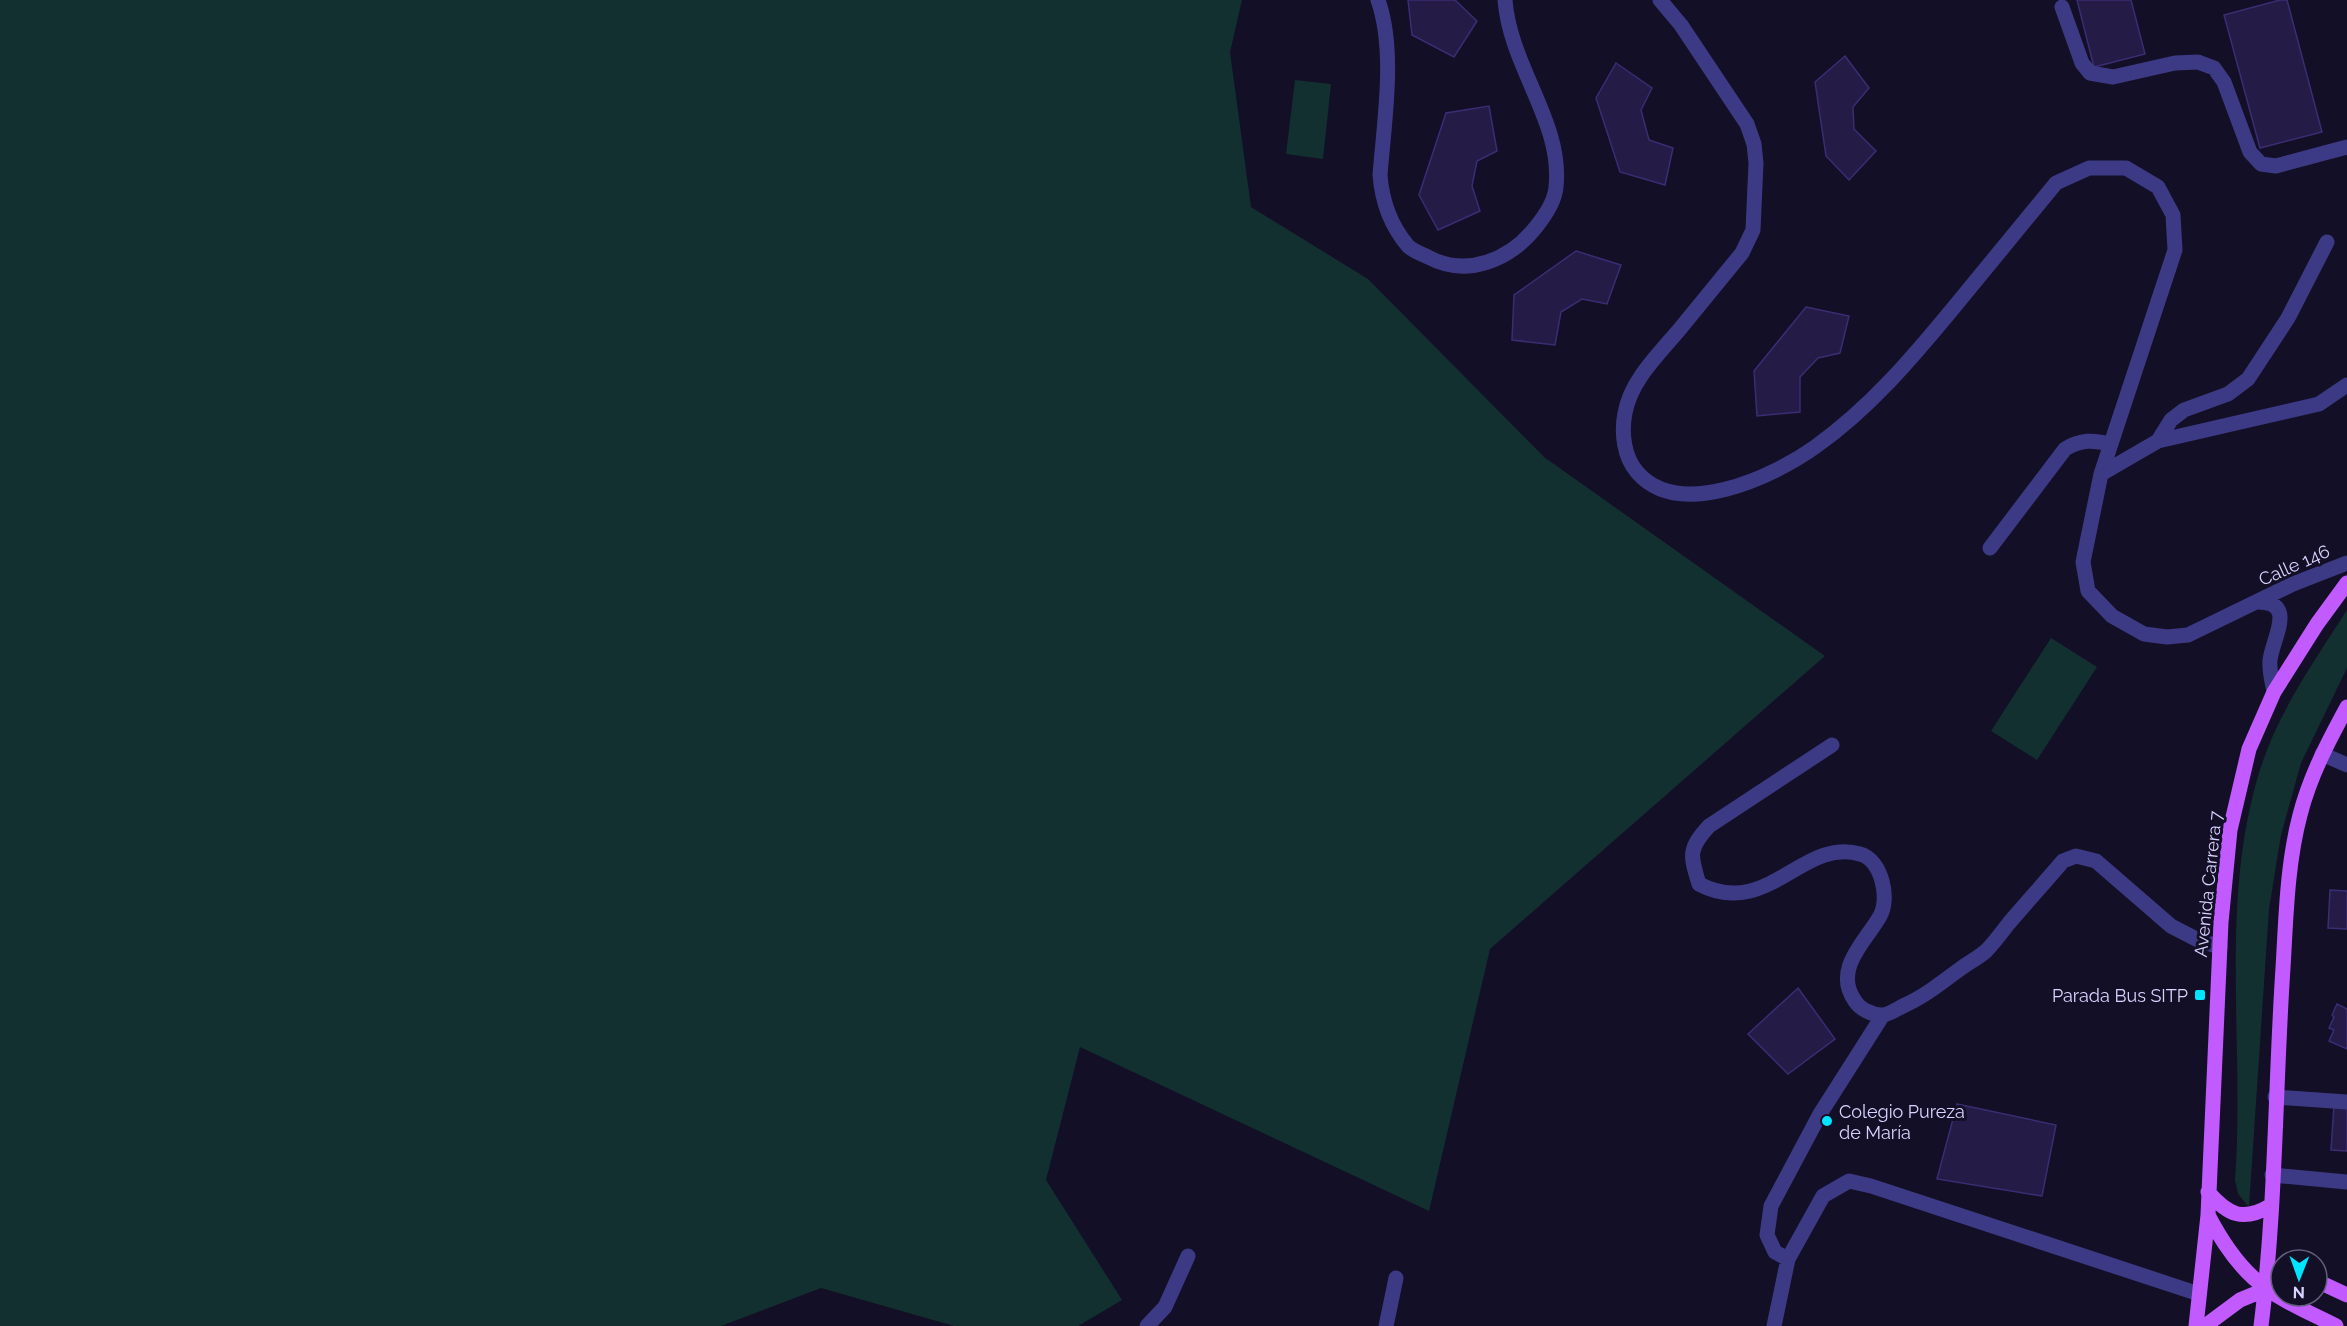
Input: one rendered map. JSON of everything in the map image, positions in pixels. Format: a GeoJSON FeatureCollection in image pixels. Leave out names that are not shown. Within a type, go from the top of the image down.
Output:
{"type":"FeatureCollection","features":[{"type":"Feature","properties":{"kind":"main road","name":"Avenida Carrera 7"},"geometry":{"type":"LineString","coordinates":[[2196,1326],[2208,1215],[2220,947],[2229,842],[2236,800],[2249,749],[2274,692],[2317,624],[2347,583]]}},
{"type":"Feature","properties":{"kind":"main road"},"geometry":{"type":"LineString","coordinates":[[2269,1248],[2275,1097],[2292,858],[2299,816],[2322,754],[2347,707]]}},
{"type":"Feature","properties":{"kind":"main road"},"geometry":{"type":"LineString","coordinates":[[2208,1192],[2220,1206],[2231,1213],[2244,1215],[2259,1212],[2270,1206]]}},
{"type":"Feature","properties":{"kind":"main road"},"geometry":{"type":"LineString","coordinates":[[2208,1215],[2227,1247],[2245,1269],[2266,1288],[2337,1326]]}},
{"type":"Feature","properties":{"kind":"main road"},"geometry":{"type":"LineString","coordinates":[[2261,1326],[2269,1249]]}},
{"type":"Feature","properties":{"kind":"main road"},"geometry":{"type":"LineString","coordinates":[[2205,1326],[2229,1307],[2269,1287]]}},
{"type":"Feature","properties":{"kind":"main road"},"geometry":{"type":"LineString","coordinates":[[2329,1287],[2347,1295]]}},
{"type":"Feature","properties":{"kind":"street"},"geometry":{"type":"LineString","coordinates":[[1378,0],[1386,32],[1388,52],[1380,176],[1382,196],[1389,216],[1409,248],[1441,264],[1465,267],[1498,260],[1524,242],[1544,216],[1556,189],[1556,155],[1546,118],[1512,42],[1505,0]]}},
{"type":"Feature","properties":{"kind":"street"},"geometry":{"type":"LineString","coordinates":[[1660,0],[1681,25],[1747,124],[1754,144],[1756,163],[1753,230],[1742,253],[1640,378],[1625,411],[1623,435],[1630,464],[1648,484],[1677,494],[1716,492],[1769,474],[1815,447],[1855,415],[1900,372],[2056,183],[2089,168],[2126,168],[2158,187],[2173,215],[2175,250],[2101,474],[2082,561],[2088,591],[2112,616],[2144,634],[2167,637],[2188,635],[2258,602]]}},
{"type":"Feature","properties":{"kind":"street"},"geometry":{"type":"LineString","coordinates":[[2062,7],[2082,63],[2090,73],[2113,77],[2175,63],[2198,62],[2214,68],[2224,82],[2250,152],[2261,164],[2276,166],[2347,147]]}},
{"type":"Feature","properties":{"kind":"street"},"geometry":{"type":"LineString","coordinates":[[2158,441],[2171,420],[2184,410],[2228,394],[2248,379],[2288,318],[2327,242]]}},
{"type":"Feature","properties":{"kind":"street"},"geometry":{"type":"LineString","coordinates":[[2101,474],[2158,441],[2319,404],[2347,385]]}},
{"type":"Feature","properties":{"kind":"street"},"geometry":{"type":"LineString","coordinates":[[1990,548],[2065,448],[2077,441],[2091,440],[2111,444]]}},
{"type":"Feature","properties":{"kind":"street","name":"Calle 146"},"geometry":{"type":"LineString","coordinates":[[2258,602],[2293,584],[2347,563]]}},
{"type":"Feature","properties":{"kind":"street","name":"Calle 146"},"geometry":{"type":"LineString","coordinates":[[2258,602],[2271,602],[2280,611],[2270,659],[2270,676],[2274,692]]}},
{"type":"Feature","properties":{"kind":"street"},"geometry":{"type":"LineString","coordinates":[[1832,746],[1709,826],[1693,843],[1693,864],[1699,884],[1713,891],[1727,894],[1751,891],[1773,884],[1825,854],[1845,852],[1861,854],[1869,858],[1881,874],[1884,892],[1882,914],[1857,947],[1850,967],[1850,993],[1856,1004],[1862,1008],[1883,1015]]}},
{"type":"Feature","properties":{"kind":"street"},"geometry":{"type":"LineString","coordinates":[[2322,754],[2347,765]]}},
{"type":"Feature","properties":{"kind":"street"},"geometry":{"type":"LineString","coordinates":[[1788,1259],[1775,1252],[1767,1235],[1771,1206],[1820,1114],[1883,1015],[1918,999],[1985,951],[2063,861],[2076,856],[2096,861],[2171,926],[2198,940],[2220,947]]}},
{"type":"Feature","properties":{"kind":"street"},"geometry":{"type":"LineString","coordinates":[[2275,1097],[2347,1102]]}},
{"type":"Feature","properties":{"kind":"street"},"geometry":{"type":"LineString","coordinates":[[2272,1175],[2347,1182]]}},
{"type":"Feature","properties":{"kind":"street"},"geometry":{"type":"LineString","coordinates":[[1774,1326],[1788,1259],[1823,1196],[1849,1181],[1871,1186],[2199,1294]]}},
{"type":"Feature","properties":{"kind":"street"},"geometry":{"type":"LineString","coordinates":[[1147,1326],[1165,1307],[1188,1256]]}},
{"type":"Feature","properties":{"kind":"street"},"geometry":{"type":"LineString","coordinates":[[1386,1326],[1396,1278]]}},
{"type":"Feature","properties":{"kind":"green space"},"geometry":{"type":"Polygon","coordinates":[[[0,0],[1242,0],[1230,52],[1251,207],[1368,279],[1544,457],[1825,656],[1490,949],[1429,1211],[1080,1047],[1046,1180],[1122,1300],[1078,1326],[954,1326],[821,1288],[721,1326],[0,1326],[0,0]]]}},
{"type":"Feature","properties":{"kind":"green space"},"geometry":{"type":"Polygon","coordinates":[[[1295,80],[1331,84],[1323,159],[1286,154],[1295,80]]]}},
{"type":"Feature","properties":{"kind":"green space"},"geometry":{"type":"Polygon","coordinates":[[[2347,610],[2347,668],[2301,763],[2281,835],[2269,909],[2249,1207],[2238,1194],[2235,1180],[2237,1129],[2236,924],[2247,823],[2259,773],[2275,730],[2297,688],[2347,610]]]}},
{"type":"Feature","properties":{"kind":"green space"},"geometry":{"type":"Polygon","coordinates":[[[2051,638],[2097,667],[2037,760],[1991,731],[2051,638]]]}},
{"type":"Feature","properties":{"kind":"building"},"geometry":{"type":"Polygon","coordinates":[[[1408,0],[1455,0],[1477,21],[1454,57],[1412,35],[1408,0]]]}},
{"type":"Feature","properties":{"kind":"building"},"geometry":{"type":"Polygon","coordinates":[[[2077,0],[2131,0],[2145,54],[2094,67],[2077,0]]]}},
{"type":"Feature","properties":{"kind":"building"},"geometry":{"type":"Polygon","coordinates":[[[2287,0],[2322,132],[2260,148],[2224,15],[2287,0]]]}},
{"type":"Feature","properties":{"kind":"building"},"geometry":{"type":"Polygon","coordinates":[[[1845,56],[1869,88],[1853,107],[1854,129],[1876,151],[1849,180],[1826,156],[1815,82],[1845,56]]]}},
{"type":"Feature","properties":{"kind":"building"},"geometry":{"type":"Polygon","coordinates":[[[1616,63],[1652,88],[1641,110],[1649,140],[1673,148],[1665,185],[1620,172],[1596,98],[1616,63]]]}},
{"type":"Feature","properties":{"kind":"building"},"geometry":{"type":"Polygon","coordinates":[[[1489,106],[1497,151],[1477,161],[1472,186],[1480,211],[1438,230],[1419,195],[1446,113],[1489,106]]]}},
{"type":"Feature","properties":{"kind":"building"},"geometry":{"type":"Polygon","coordinates":[[[1576,251],[1621,265],[1607,304],[1582,299],[1561,312],[1555,345],[1512,340],[1514,295],[1576,251]]]}},
{"type":"Feature","properties":{"kind":"building"},"geometry":{"type":"Polygon","coordinates":[[[1806,307],[1849,316],[1840,353],[1818,358],[1800,377],[1800,412],[1757,416],[1754,371],[1806,307]]]}},
{"type":"Feature","properties":{"kind":"building"},"geometry":{"type":"Polygon","coordinates":[[[2330,890],[2347,891],[2347,929],[2328,928],[2330,890]]]}},
{"type":"Feature","properties":{"kind":"building"},"geometry":{"type":"Polygon","coordinates":[[[1798,988],[1835,1039],[1788,1074],[1748,1034],[1798,988]]]}},
{"type":"Feature","properties":{"kind":"building"},"geometry":{"type":"Polygon","coordinates":[[[2337,1004],[2347,1009],[2347,1049],[2329,1041],[2334,1030],[2329,1028],[2337,1004]]]}},
{"type":"Feature","properties":{"kind":"building"},"geometry":{"type":"Polygon","coordinates":[[[1957,1104],[2056,1125],[2042,1196],[1937,1179],[1957,1104]]]}},
{"type":"Feature","properties":{"kind":"building"},"geometry":{"type":"Polygon","coordinates":[[[2334,1105],[2347,1105],[2347,1151],[2331,1150],[2334,1105]]]}},
{"type":"Feature","properties":{"kind":"place","name":"Parada Bus SITP"},"geometry":{"type":"Point","coordinates":[2200,995]}},
{"type":"Feature","properties":{"kind":"place","name":"Colegio Pureza de María"},"geometry":{"type":"Point","coordinates":[1827,1121]}}]}
